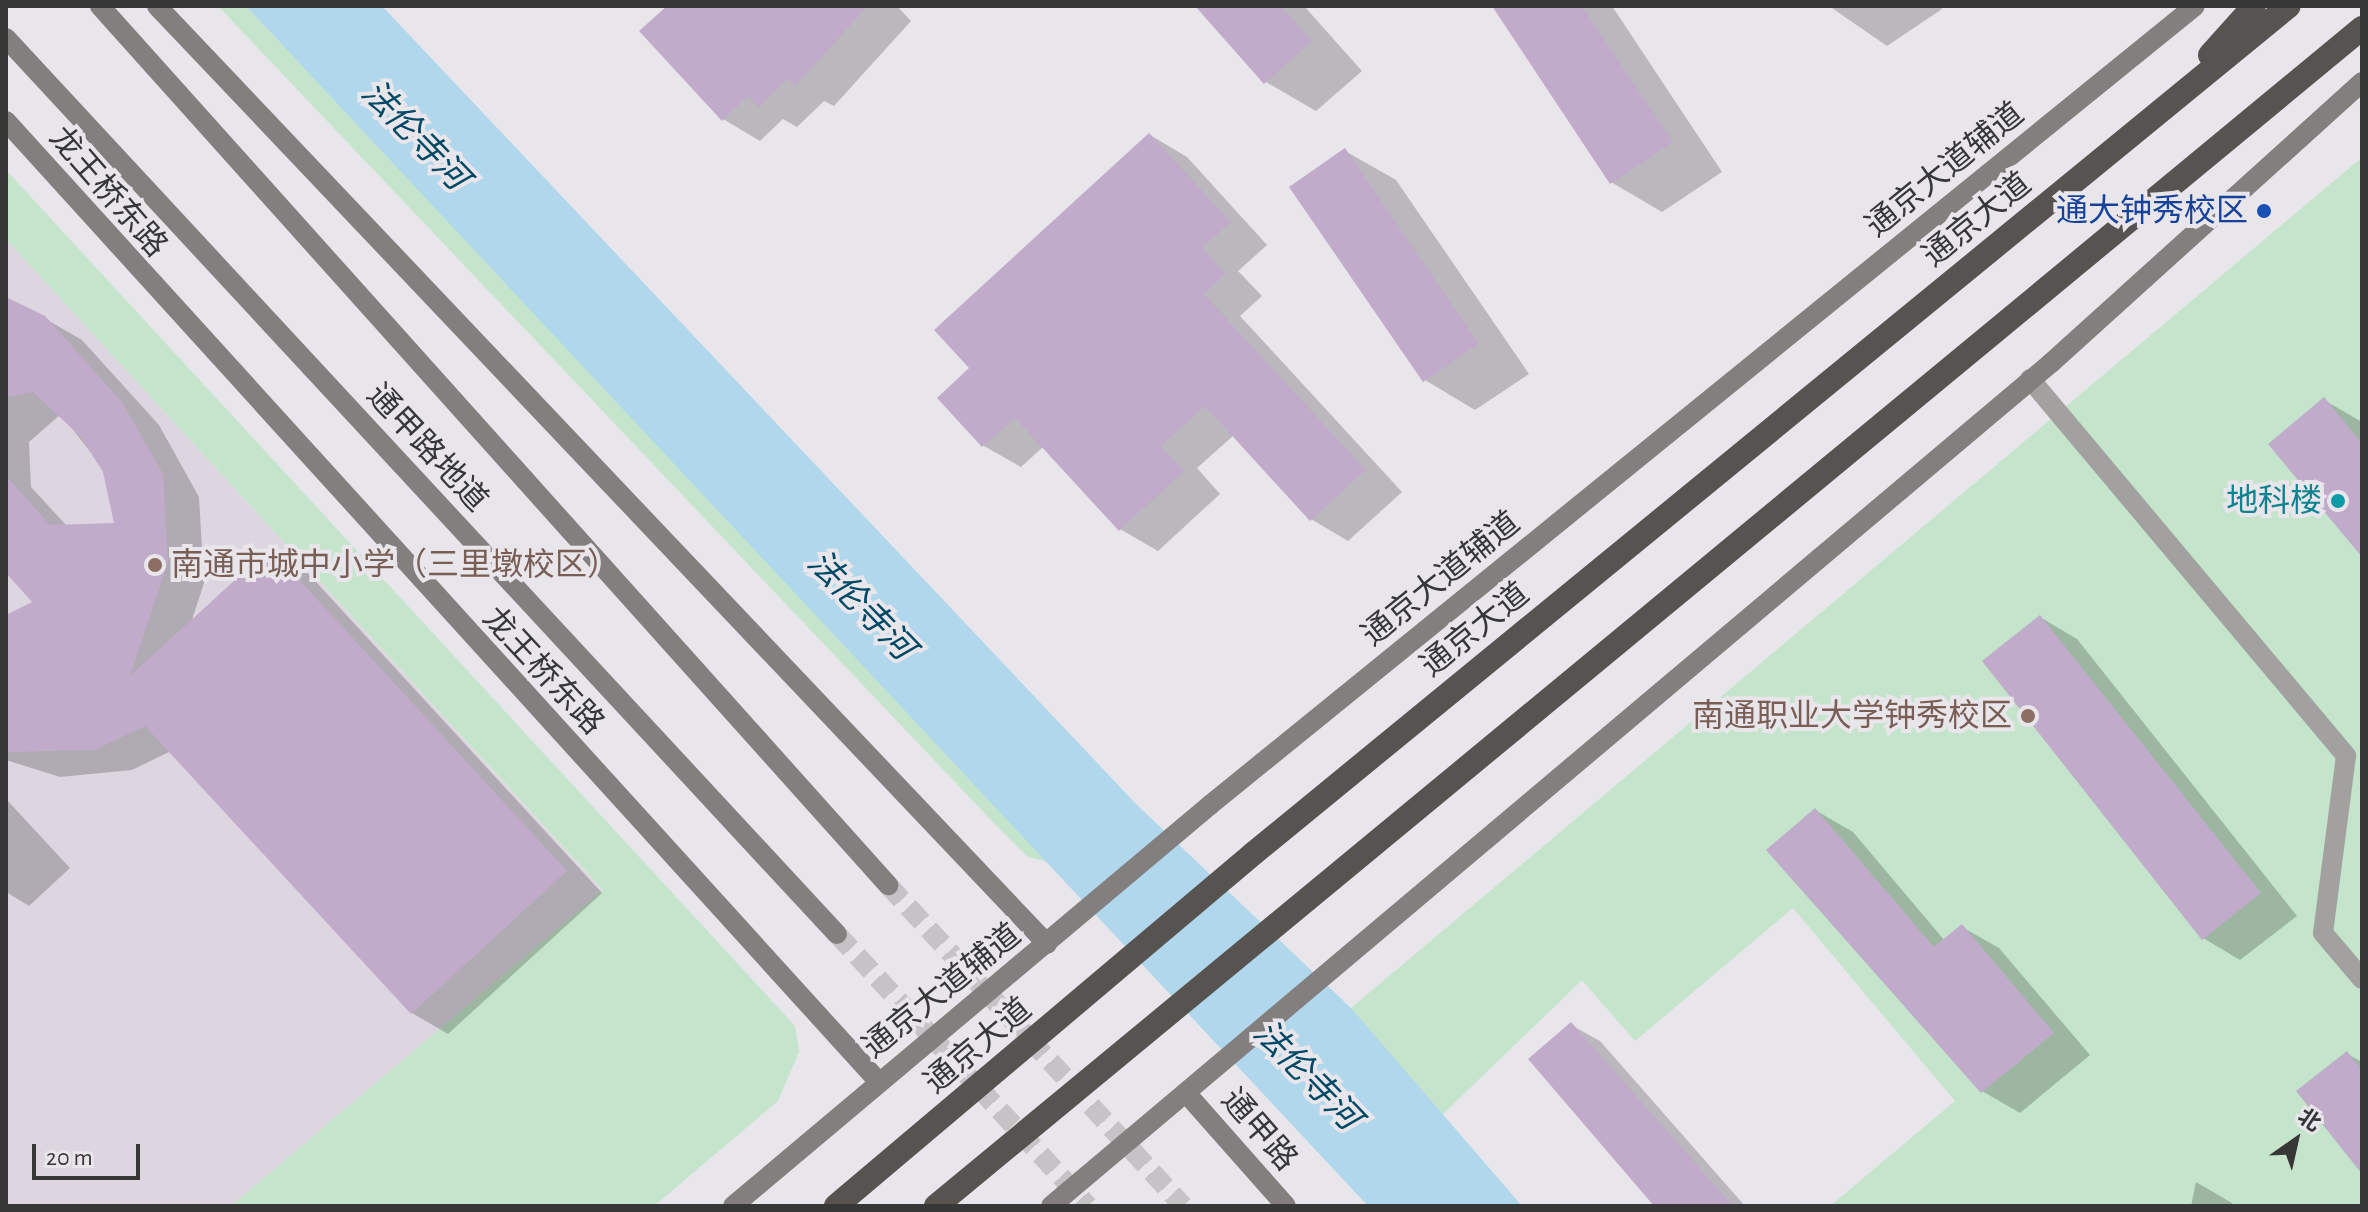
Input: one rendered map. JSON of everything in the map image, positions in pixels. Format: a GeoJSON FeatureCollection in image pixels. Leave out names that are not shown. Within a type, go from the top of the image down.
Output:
{"type":"FeatureCollection","features":[{"type":"Feature","properties":{"kind":"highway"},"geometry":{"type":"LineString","coordinates":[[2161,110],[2254,6]]}},
{"type":"Feature","properties":{"kind":"highway"},"geometry":{"type":"LineString","coordinates":[[2161,110],[2289,6]]}},
{"type":"Feature","properties":{"kind":"highway"},"geometry":{"type":"LineString","coordinates":[[936,1206],[1162,1022],[1301,902],[2217,153],[2362,28]]}},
{"type":"Feature","properties":{"kind":"highway"},"geometry":{"type":"LineString","coordinates":[[2217,153],[2362,45]]}},
{"type":"Feature","properties":{"kind":"highway","name":"通京大道"},"geometry":{"type":"LineString","coordinates":[[836,1206],[1110,978],[1254,853],[2161,110]]}},
{"type":"Feature","properties":{"kind":"main road","name":"通甲路地道"},"geometry":{"type":"LineString","coordinates":[[100,6],[888,885]]}},
{"type":"Feature","properties":{"kind":"main road"},"geometry":{"type":"LineString","coordinates":[[157,6],[1047,944]]}},
{"type":"Feature","properties":{"kind":"main road","name":"通京大道辅道"},"geometry":{"type":"LineString","coordinates":[[733,1206],[1210,805],[2195,6]]}},
{"type":"Feature","properties":{"kind":"main road","name":"通甲路地道"},"geometry":{"type":"LineString","coordinates":[[6,38],[837,934]]}},
{"type":"Feature","properties":{"kind":"main road"},"geometry":{"type":"LineString","coordinates":[[1051,1206],[1348,959],[2030,379],[2362,82]]}},
{"type":"Feature","properties":{"kind":"main road","name":"龙王桥东路"},"geometry":{"type":"LineString","coordinates":[[6,121],[879,1082]]}},
{"type":"Feature","properties":{"kind":"main road","name":"通甲路"},"geometry":{"type":"LineString","coordinates":[[1187,1094],[1286,1206]]}},
{"type":"Feature","properties":{"kind":"street"},"geometry":{"type":"LineString","coordinates":[[2030,379],[2346,756],[2323,933],[2362,979]]}},
{"type":"Feature","properties":{"kind":"shaded area","name":"南通市城中小学（三里墩校区）"},"geometry":{"type":"Polygon","coordinates":[[[6,239],[603,891],[231,1206],[6,1206],[6,239]]]}},
{"type":"Feature","properties":{"kind":"green space"},"geometry":{"type":"Polygon","coordinates":[[[218,6],[246,6],[1049,862],[1028,857],[992,821],[218,6]]]}},
{"type":"Feature","properties":{"kind":"green space","name":"南通职业大学钟秀校区"},"geometry":{"type":"Polygon","coordinates":[[[2360,159],[2362,1206],[1830,1206],[1955,1101],[1793,908],[1635,1041],[1582,980],[1440,1117],[1351,1008],[2360,159]]]}},
{"type":"Feature","properties":{"kind":"green space"},"geometry":{"type":"Polygon","coordinates":[[[6,170],[795,1026],[799,1052],[778,1101],[654,1206],[231,1206],[603,890],[6,239],[6,170]]]}},
{"type":"Feature","properties":{"kind":"water","name":"法伦寺河"},"geometry":{"type":"Polygon","coordinates":[[[246,6],[382,6],[1137,805],[1351,1008],[1522,1206],[1368,1206],[246,6]]]}},
{"type":"Feature","properties":{"kind":"building"},"geometry":{"type":"Polygon","coordinates":[[[667,6],[868,6],[795,86],[788,79],[758,107],[748,96],[722,121],[639,31],[667,6]]]}},
{"type":"Feature","properties":{"kind":"building"},"geometry":{"type":"Polygon","coordinates":[[[1195,6],[1281,6],[1312,41],[1264,84],[1195,6]]]}},
{"type":"Feature","properties":{"kind":"building"},"geometry":{"type":"Polygon","coordinates":[[[1492,6],[1582,6],[1673,142],[1610,184],[1492,6]]]}},
{"type":"Feature","properties":{"kind":"building"},"geometry":{"type":"Polygon","coordinates":[[[1149,133],[1231,222],[1202,248],[1226,274],[1204,294],[1366,470],[1310,521],[1205,406],[1161,446],[1184,471],[1119,531],[1015,418],[982,447],[937,398],[969,368],[934,330],[1149,133]]]}},
{"type":"Feature","properties":{"kind":"building"},"geometry":{"type":"Polygon","coordinates":[[[1345,148],[1479,344],[1423,382],[1289,187],[1345,148]]]}},
{"type":"Feature","properties":{"kind":"building"},"geometry":{"type":"Polygon","coordinates":[[[6,297],[45,316],[122,402],[163,474],[168,562],[130,676],[270,548],[567,871],[411,1014],[145,726],[95,750],[6,752],[6,615],[32,602],[6,573],[6,476],[50,525],[114,523],[103,472],[81,437],[33,392],[6,397],[6,297]]]}},
{"type":"Feature","properties":{"kind":"building","name":"地科楼"},"geometry":{"type":"Polygon","coordinates":[[[2324,397],[2362,443],[2362,557],[2268,444],[2324,397]]]}},
{"type":"Feature","properties":{"kind":"building"},"geometry":{"type":"Polygon","coordinates":[[[2040,615],[2261,893],[2202,940],[1982,661],[2040,615]]]}},
{"type":"Feature","properties":{"kind":"building"},"geometry":{"type":"Polygon","coordinates":[[[1815,808],[1934,947],[1962,924],[2054,1033],[1981,1093],[1766,850],[1815,808]]]}},
{"type":"Feature","properties":{"kind":"building"},"geometry":{"type":"Polygon","coordinates":[[[1571,1022],[1733,1206],[1654,1206],[1528,1059],[1571,1022]]]}},
{"type":"Feature","properties":{"kind":"building"},"geometry":{"type":"Polygon","coordinates":[[[2347,1051],[2362,1071],[2362,1174],[2296,1091],[2347,1051]]]}},
{"type":"Feature","properties":{"kind":"tunnel"},"geometry":{"type":"LineString","coordinates":[[888,885],[1183,1206]]}},
{"type":"Feature","properties":{"kind":"tunnel"},"geometry":{"type":"LineString","coordinates":[[837,934],[1088,1206]]}},
{"type":"Feature","properties":{"kind":"place","name":"通大钟秀校区"},"geometry":{"type":"Point","coordinates":[2264,211]}},
{"type":"Feature","properties":{"kind":"place","name":"地科楼"},"geometry":{"type":"Point","coordinates":[2338,501]}},
{"type":"Feature","properties":{"kind":"place","name":"南通市城中小学（三里墩校区）"},"geometry":{"type":"Point","coordinates":[155,565]}},
{"type":"Feature","properties":{"kind":"place","name":"南通职业大学钟秀校区"},"geometry":{"type":"Point","coordinates":[2028,716]}}]}
